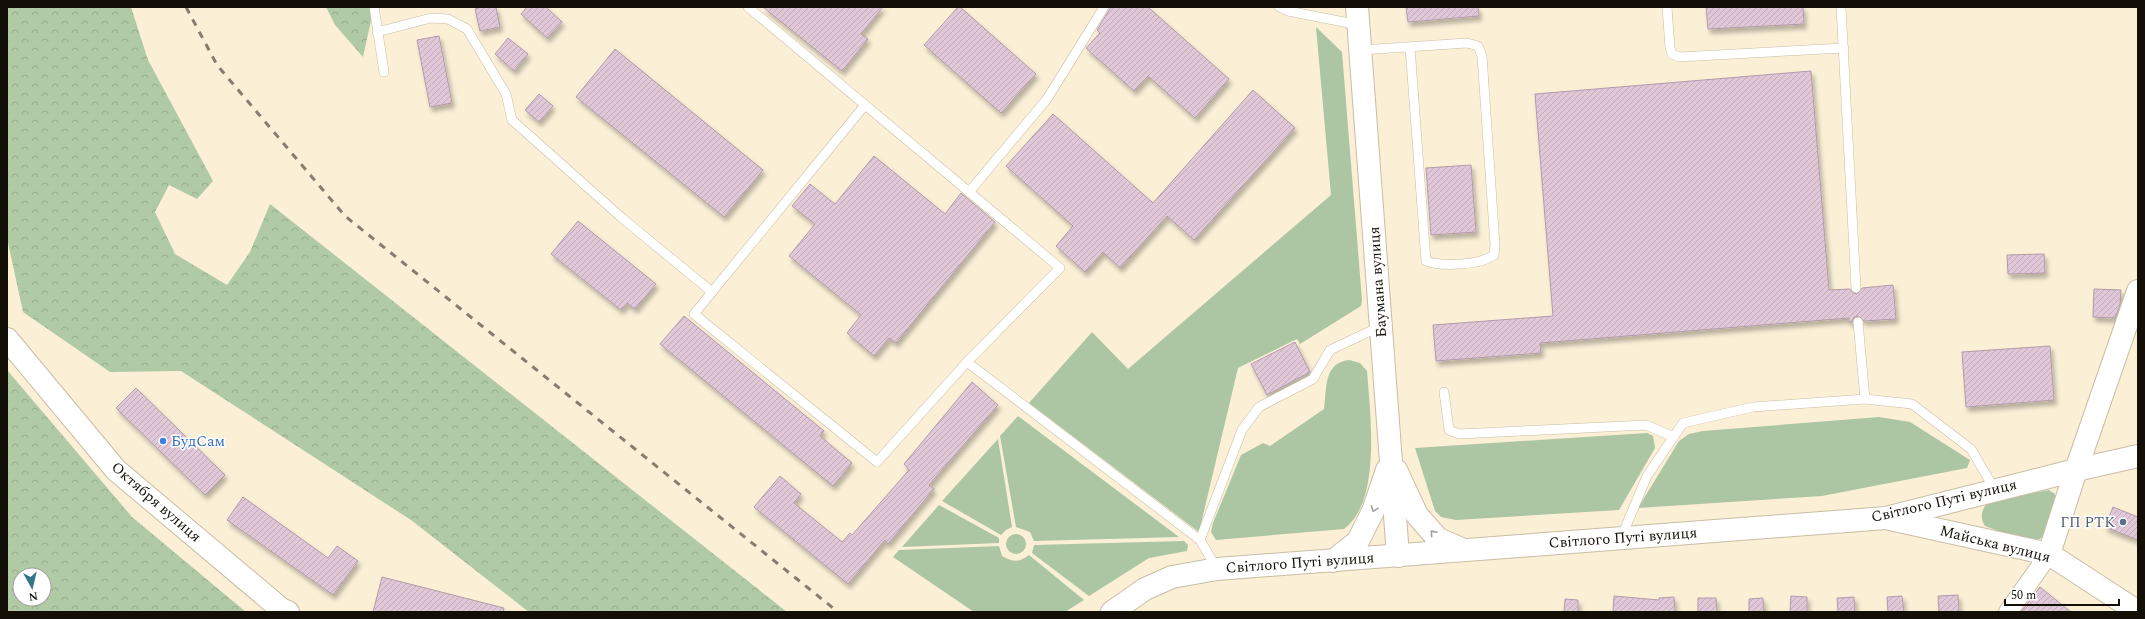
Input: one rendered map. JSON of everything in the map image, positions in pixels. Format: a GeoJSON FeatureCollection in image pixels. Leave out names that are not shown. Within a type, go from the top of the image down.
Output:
{"type":"FeatureCollection","features":[{"type":"Feature","properties":{"kind":"main road","name":"Баумана вулиця"},"geometry":{"type":"LineString","coordinates":[[1358,16],[1398,556]]}},
{"type":"Feature","properties":{"kind":"main road"},"geometry":{"type":"LineString","coordinates":[[2049,554],[2076,470],[2138,291]]}},
{"type":"Feature","properties":{"kind":"main road","name":"Октября вулиця"},"geometry":{"type":"LineString","coordinates":[[7,339],[116,470],[282,609],[288,612]]}},
{"type":"Feature","properties":{"kind":"main road","name":"Світлого Путі вулиця"},"geometry":{"type":"LineString","coordinates":[[1112,612],[1145,589],[1172,577],[1217,569],[1886,518],[2076,470],[2138,456]]}},
{"type":"Feature","properties":{"kind":"main road"},"geometry":{"type":"LineString","coordinates":[[1391,459],[1417,515],[1438,539],[1467,551]]}},
{"type":"Feature","properties":{"kind":"main road"},"geometry":{"type":"LineString","coordinates":[[1333,561],[1358,541],[1374,512],[1391,459]]}},
{"type":"Feature","properties":{"kind":"main road","name":"Майська вулиця"},"geometry":{"type":"LineString","coordinates":[[1886,518],[2049,554],[2138,612]]}},
{"type":"Feature","properties":{"kind":"street"},"geometry":{"type":"LineString","coordinates":[[2008,612],[2049,554]]}},
{"type":"Feature","properties":{"kind":"lane"},"geometry":{"type":"LineString","coordinates":[[374,7],[384,72]]}},
{"type":"Feature","properties":{"kind":"lane"},"geometry":{"type":"LineString","coordinates":[[748,7],[866,105],[1060,268],[967,362],[877,462],[694,314],[866,105]]}},
{"type":"Feature","properties":{"kind":"lane"},"geometry":{"type":"LineString","coordinates":[[969,192],[1047,99],[1104,7]]}},
{"type":"Feature","properties":{"kind":"lane"},"geometry":{"type":"LineString","coordinates":[[1279,7],[1288,11],[1358,16]]}},
{"type":"Feature","properties":{"kind":"lane"},"geometry":{"type":"LineString","coordinates":[[1667,7],[1670,48],[1672,54],[1680,57],[1844,48]]}},
{"type":"Feature","properties":{"kind":"lane"},"geometry":{"type":"LineString","coordinates":[[1841,7],[1856,288]]}},
{"type":"Feature","properties":{"kind":"lane"},"geometry":{"type":"LineString","coordinates":[[377,32],[431,18],[448,19],[467,29],[506,94],[512,120],[622,218],[712,292]]}},
{"type":"Feature","properties":{"kind":"lane"},"geometry":{"type":"LineString","coordinates":[[1361,50],[1467,42],[1478,46],[1482,56],[1495,245],[1494,255],[1485,261],[1436,264],[1426,261],[1410,47]]}},
{"type":"Feature","properties":{"kind":"lane"},"geometry":{"type":"LineString","coordinates":[[1858,322],[1865,399]]}},
{"type":"Feature","properties":{"kind":"lane"},"geometry":{"type":"LineString","coordinates":[[1200,540],[1242,430],[1259,407],[1313,379],[1330,350],[1382,326]]}},
{"type":"Feature","properties":{"kind":"lane"},"geometry":{"type":"LineString","coordinates":[[967,362],[1200,540],[1217,569]]}},
{"type":"Feature","properties":{"kind":"lane"},"geometry":{"type":"LineString","coordinates":[[1444,392],[1449,430],[1460,434],[1646,425],[1674,437]]}},
{"type":"Feature","properties":{"kind":"lane"},"geometry":{"type":"LineString","coordinates":[[1621,539],[1647,476],[1684,423],[1753,407],[1865,399],[1912,404],[1971,449],[1995,490]]}},
{"type":"Feature","properties":{"kind":"green space"},"geometry":{"type":"Polygon","coordinates":[[[7,7],[131,7],[148,60],[213,181],[197,199],[169,185],[155,212],[175,254],[227,285],[250,252],[270,204],[787,612],[529,612],[411,520],[181,371],[110,372],[23,312],[7,238],[7,7]]]}},
{"type":"Feature","properties":{"kind":"green space"},"geometry":{"type":"Polygon","coordinates":[[[326,7],[374,7],[363,57],[335,25],[326,7]]]}},
{"type":"Feature","properties":{"kind":"green space"},"geometry":{"type":"Polygon","coordinates":[[[1316,27],[1342,52],[1362,300],[1361,306],[1300,344],[1297,339],[1238,368],[1199,532],[1029,403],[1092,332],[1128,369],[1331,195],[1316,27]]]}},
{"type":"Feature","properties":{"kind":"green space"},"geometry":{"type":"Polygon","coordinates":[[[1349,360],[1360,363],[1367,371],[1370,409],[1371,455],[1369,478],[1364,498],[1356,516],[1344,529],[1216,540],[1211,532],[1213,523],[1241,455],[1263,443],[1270,446],[1324,409],[1326,385],[1330,372],[1341,362],[1349,360]]]}},
{"type":"Feature","properties":{"kind":"green space"},"geometry":{"type":"Polygon","coordinates":[[[7,370],[132,517],[246,612],[7,612],[7,370]]]}},
{"type":"Feature","properties":{"kind":"green space"},"geometry":{"type":"Polygon","coordinates":[[[1018,416],[1179,537],[1034,541],[1030,532],[1016,527],[1000,436],[1018,416]]]}},
{"type":"Feature","properties":{"kind":"green space"},"geometry":{"type":"Polygon","coordinates":[[[1879,417],[1910,422],[1970,460],[1967,468],[1822,496],[1638,508],[1679,441],[1689,434],[1703,431],[1879,417]]]}},
{"type":"Feature","properties":{"kind":"green space"},"geometry":{"type":"Polygon","coordinates":[[[1647,433],[1653,436],[1655,448],[1619,510],[1456,520],[1441,517],[1435,511],[1415,448],[1647,433]]]}},
{"type":"Feature","properties":{"kind":"green space"},"geometry":{"type":"Polygon","coordinates":[[[998,439],[1012,527],[1001,535],[942,501],[998,439]]]}},
{"type":"Feature","properties":{"kind":"green space"},"geometry":{"type":"Polygon","coordinates":[[[2049,490],[2055,494],[2056,498],[2043,537],[2037,540],[2014,537],[1985,526],[1983,523],[1982,513],[1988,502],[2049,490]]]}},
{"type":"Feature","properties":{"kind":"green space"},"geometry":{"type":"Polygon","coordinates":[[[939,505],[999,538],[999,543],[902,547],[939,505]]]}},
{"type":"Feature","properties":{"kind":"green space"},"geometry":{"type":"Polygon","coordinates":[[[1016,534],[1023,537],[1026,544],[1023,551],[1016,554],[1009,551],[1006,544],[1009,537],[1016,534]]]}},
{"type":"Feature","properties":{"kind":"green space"},"geometry":{"type":"Polygon","coordinates":[[[1184,541],[1188,545],[1187,551],[1149,558],[1089,596],[1032,553],[1034,545],[1184,541]]]}},
{"type":"Feature","properties":{"kind":"green space"},"geometry":{"type":"Polygon","coordinates":[[[999,546],[1002,556],[1009,560],[1016,561],[1029,555],[1084,600],[1065,612],[974,612],[893,557],[899,550],[999,546]]]}},
{"type":"Feature","properties":{"kind":"building"},"geometry":{"type":"Polygon","coordinates":[[[482,7],[496,7],[500,27],[480,31],[475,9],[482,7]]]}},
{"type":"Feature","properties":{"kind":"building"},"geometry":{"type":"Polygon","coordinates":[[[527,7],[546,7],[562,22],[547,38],[521,14],[527,7]]]}},
{"type":"Feature","properties":{"kind":"building"},"geometry":{"type":"Polygon","coordinates":[[[763,7],[883,7],[861,34],[868,39],[842,71],[763,7]]]}},
{"type":"Feature","properties":{"kind":"building"},"geometry":{"type":"Polygon","coordinates":[[[958,7],[960,7],[1036,74],[1001,113],[924,45],[958,7]]]}},
{"type":"Feature","properties":{"kind":"building"},"geometry":{"type":"Polygon","coordinates":[[[1111,7],[1148,7],[1229,79],[1195,118],[1148,76],[1134,91],[1086,48],[1100,33],[1097,30],[1111,7]]]}},
{"type":"Feature","properties":{"kind":"building"},"geometry":{"type":"Polygon","coordinates":[[[1406,7],[1478,7],[1479,16],[1408,22],[1406,7]]]}},
{"type":"Feature","properties":{"kind":"building"},"geometry":{"type":"Polygon","coordinates":[[[1706,7],[1803,7],[1804,24],[1708,29],[1706,7]]]}},
{"type":"Feature","properties":{"kind":"building"},"geometry":{"type":"Polygon","coordinates":[[[439,36],[452,103],[430,107],[417,40],[439,36]]]}},
{"type":"Feature","properties":{"kind":"building"},"geometry":{"type":"Polygon","coordinates":[[[508,38],[528,54],[514,71],[495,54],[508,38]]]}},
{"type":"Feature","properties":{"kind":"building"},"geometry":{"type":"Polygon","coordinates":[[[615,49],[763,170],[724,217],[576,97],[615,49]]]}},
{"type":"Feature","properties":{"kind":"building"},"geometry":{"type":"Polygon","coordinates":[[[1811,71],[1829,290],[1850,289],[1853,293],[1857,294],[1862,288],[1893,285],[1896,319],[1864,321],[1858,316],[1854,317],[1852,322],[1849,322],[1849,318],[1540,343],[1541,353],[1436,361],[1433,325],[1553,316],[1535,94],[1811,71]]]}},
{"type":"Feature","properties":{"kind":"building"},"geometry":{"type":"Polygon","coordinates":[[[1253,90],[1295,128],[1194,240],[1167,216],[1120,268],[1103,252],[1085,272],[1056,246],[1073,226],[1006,166],[1053,114],[1153,203],[1253,90]]]}},
{"type":"Feature","properties":{"kind":"building"},"geometry":{"type":"Polygon","coordinates":[[[539,94],[553,106],[539,122],[525,110],[539,94]]]}},
{"type":"Feature","properties":{"kind":"building"},"geometry":{"type":"Polygon","coordinates":[[[874,156],[945,214],[961,193],[995,222],[896,343],[889,338],[874,356],[847,333],[861,315],[789,256],[815,224],[792,206],[810,184],[835,204],[874,156]]]}},
{"type":"Feature","properties":{"kind":"building"},"geometry":{"type":"Polygon","coordinates":[[[1471,165],[1476,232],[1431,235],[1426,168],[1471,165]]]}},
{"type":"Feature","properties":{"kind":"building"},"geometry":{"type":"Polygon","coordinates":[[[578,221],[656,284],[635,309],[627,303],[621,310],[551,254],[578,221]]]}},
{"type":"Feature","properties":{"kind":"building"},"geometry":{"type":"Polygon","coordinates":[[[2044,254],[2045,273],[2008,274],[2007,255],[2044,254]]]}},
{"type":"Feature","properties":{"kind":"building"},"geometry":{"type":"Polygon","coordinates":[[[2094,289],[2121,290],[2120,305],[2115,318],[2093,317],[2094,289]]]}},
{"type":"Feature","properties":{"kind":"building"},"geometry":{"type":"Polygon","coordinates":[[[684,316],[824,431],[820,436],[852,463],[833,486],[660,344],[684,316]]]}},
{"type":"Feature","properties":{"kind":"building"},"geometry":{"type":"Polygon","coordinates":[[[1295,342],[1310,372],[1267,395],[1251,364],[1295,342]]]}},
{"type":"Feature","properties":{"kind":"building"},"geometry":{"type":"Polygon","coordinates":[[[2050,346],[2054,400],[1966,407],[1962,352],[2050,346]]]}},
{"type":"Feature","properties":{"kind":"building"},"geometry":{"type":"Polygon","coordinates":[[[972,382],[998,405],[929,485],[934,489],[888,544],[885,540],[848,584],[754,507],[780,476],[801,494],[794,503],[842,542],[850,533],[852,535],[909,470],[904,464],[972,382]]]}},
{"type":"Feature","properties":{"kind":"building"},"geometry":{"type":"Polygon","coordinates":[[[136,388],[225,475],[205,495],[116,408],[136,388]]]}},
{"type":"Feature","properties":{"kind":"building"},"geometry":{"type":"Polygon","coordinates":[[[243,497],[328,558],[337,546],[358,561],[333,595],[227,520],[243,497]]]}},
{"type":"Feature","properties":{"kind":"building","name":"ГП РТК"},"geometry":{"type":"Polygon","coordinates":[[[2113,507],[2138,517],[2138,540],[2105,527],[2113,507]]]}},
{"type":"Feature","properties":{"kind":"building"},"geometry":{"type":"Polygon","coordinates":[[[382,577],[504,608],[503,612],[373,612],[382,577]]]}},
{"type":"Feature","properties":{"kind":"building"},"geometry":{"type":"Polygon","coordinates":[[[2040,587],[2071,612],[2021,612],[2040,587]]]}},
{"type":"Feature","properties":{"kind":"building"},"geometry":{"type":"Polygon","coordinates":[[[1958,595],[1959,612],[1939,612],[1938,596],[1958,595]]]}},
{"type":"Feature","properties":{"kind":"building"},"geometry":{"type":"Polygon","coordinates":[[[1614,596],[1659,600],[1659,598],[1674,597],[1675,612],[1613,612],[1614,596]]]}},
{"type":"Feature","properties":{"kind":"building"},"geometry":{"type":"Polygon","coordinates":[[[1791,596],[1807,597],[1807,612],[1790,612],[1791,596]]]}},
{"type":"Feature","properties":{"kind":"building"},"geometry":{"type":"Polygon","coordinates":[[[1902,596],[1904,612],[1888,612],[1887,597],[1902,596]]]}},
{"type":"Feature","properties":{"kind":"building"},"geometry":{"type":"Polygon","coordinates":[[[1854,597],[1855,612],[1838,612],[1837,598],[1854,597]]]}},
{"type":"Feature","properties":{"kind":"building"},"geometry":{"type":"Polygon","coordinates":[[[1698,598],[1716,598],[1717,612],[1698,612],[1698,598]]]}},
{"type":"Feature","properties":{"kind":"building"},"geometry":{"type":"Polygon","coordinates":[[[1763,598],[1764,612],[1749,612],[1749,599],[1763,598]]]}},
{"type":"Feature","properties":{"kind":"building"},"geometry":{"type":"Polygon","coordinates":[[[1565,599],[1578,600],[1578,612],[1564,612],[1565,599]]]}},
{"type":"Feature","properties":{"kind":"railway"},"geometry":{"type":"LineString","coordinates":[[186,7],[217,65],[345,216],[838,612]]}},
{"type":"Feature","properties":{"kind":"place","name":"БудСам"},"geometry":{"type":"Point","coordinates":[163,441]}},
{"type":"Feature","properties":{"kind":"place","name":"ГП РТК"},"geometry":{"type":"Point","coordinates":[2123,522]}}]}
